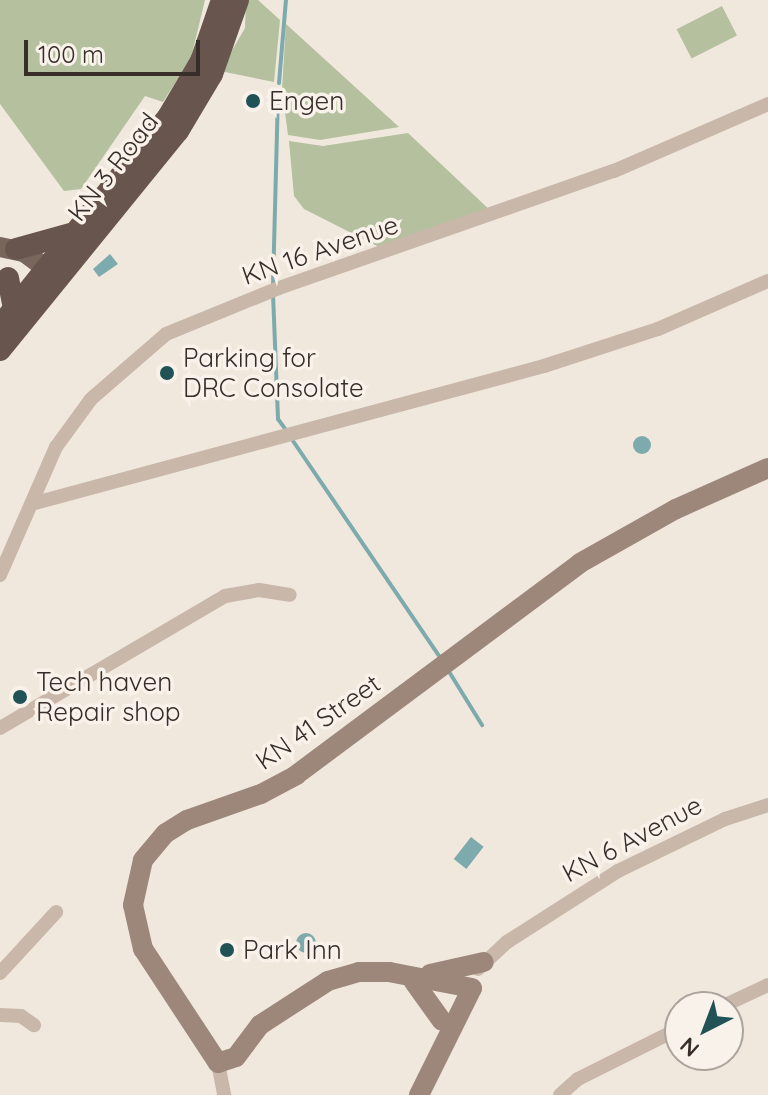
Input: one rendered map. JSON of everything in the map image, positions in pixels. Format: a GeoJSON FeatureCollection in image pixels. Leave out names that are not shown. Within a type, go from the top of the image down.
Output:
{"type":"FeatureCollection","features":[{"type":"Feature","properties":{"kind":"highway","name":"KN 3 Road"},"geometry":{"type":"LineString","coordinates":[[53,272],[70,234],[168,117],[201,61],[222,0]]}},
{"type":"Feature","properties":{"kind":"highway","name":"KN 3 Road"},"geometry":{"type":"LineString","coordinates":[[0,350],[19,286],[53,272],[192,109],[212,74],[238,0]]}},
{"type":"Feature","properties":{"kind":"highway"},"geometry":{"type":"LineString","coordinates":[[8,248],[70,234]]}},
{"type":"Feature","properties":{"kind":"highway"},"geometry":{"type":"LineString","coordinates":[[0,326],[14,308],[19,286]]}},
{"type":"Feature","properties":{"kind":"main road"},"geometry":{"type":"LineString","coordinates":[[8,248],[53,272]]}},
{"type":"Feature","properties":{"kind":"main road","name":"KN 41 Street"},"geometry":{"type":"LineString","coordinates":[[218,1063],[143,949],[136,926],[136,878],[151,847],[187,820],[296,775],[522,602],[602,549],[768,468]]}},
{"type":"Feature","properties":{"kind":"main road"},"geometry":{"type":"LineString","coordinates":[[417,979],[484,962]]}},
{"type":"Feature","properties":{"kind":"main road"},"geometry":{"type":"LineString","coordinates":[[218,1063],[236,1057],[260,1025],[316,987],[346,976],[417,979],[464,991]]}},
{"type":"Feature","properties":{"kind":"main road"},"geometry":{"type":"LineString","coordinates":[[417,979],[442,1021]]}},
{"type":"Feature","properties":{"kind":"main road","name":"KN 6 Avenue"},"geometry":{"type":"LineString","coordinates":[[409,1095],[442,1021],[464,991]]}},
{"type":"Feature","properties":{"kind":"main road","name":"KN 6 Avenue"},"geometry":{"type":"LineString","coordinates":[[419,1095],[464,991]]}},
{"type":"Feature","properties":{"kind":"street","name":"KN 16 Avenue"},"geometry":{"type":"LineString","coordinates":[[0,575],[35,503],[56,447],[91,399],[166,334],[279,288],[614,171],[768,104]]}},
{"type":"Feature","properties":{"kind":"street"},"geometry":{"type":"LineString","coordinates":[[35,503],[544,366],[658,329],[768,281]]}},
{"type":"Feature","properties":{"kind":"street"},"geometry":{"type":"LineString","coordinates":[[0,728],[225,596],[259,590],[290,595]]}},
{"type":"Feature","properties":{"kind":"street","name":"KN 6 Avenue"},"geometry":{"type":"LineString","coordinates":[[464,991],[484,962],[525,930],[618,871],[725,819],[768,805]]}},
{"type":"Feature","properties":{"kind":"street"},"geometry":{"type":"LineString","coordinates":[[0,973],[56,912]]}},
{"type":"Feature","properties":{"kind":"street","name":"KN 6 Avenue"},"geometry":{"type":"LineString","coordinates":[[464,991],[525,930]]}},
{"type":"Feature","properties":{"kind":"street"},"geometry":{"type":"LineString","coordinates":[[744,996],[768,985]]}},
{"type":"Feature","properties":{"kind":"street"},"geometry":{"type":"LineString","coordinates":[[0,1015],[21,1016],[34,1025]]}},
{"type":"Feature","properties":{"kind":"street"},"geometry":{"type":"LineString","coordinates":[[560,1095],[590,1072],[664,1036]]}},
{"type":"Feature","properties":{"kind":"street"},"geometry":{"type":"LineString","coordinates":[[218,1063],[224,1095]]}},
{"type":"Feature","properties":{"kind":"green space"},"geometry":{"type":"Polygon","coordinates":[[[0,0],[205,0],[191,58],[163,102],[145,96],[81,189],[64,191],[0,104],[0,0]]]}},
{"type":"Feature","properties":{"kind":"green space"},"geometry":{"type":"Polygon","coordinates":[[[246,0],[258,0],[280,20],[274,82],[220,71],[245,28],[246,0]]]}},
{"type":"Feature","properties":{"kind":"green space"},"geometry":{"type":"Polygon","coordinates":[[[722,6],[737,35],[692,59],[677,29],[722,6]]]}},
{"type":"Feature","properties":{"kind":"green space"},"geometry":{"type":"Polygon","coordinates":[[[286,24],[399,127],[320,140],[288,135],[282,90],[286,24]]]}},
{"type":"Feature","properties":{"kind":"green space"},"geometry":{"type":"Polygon","coordinates":[[[408,133],[492,212],[385,250],[304,209],[294,196],[289,141],[323,146],[408,133]]]}},
{"type":"Feature","properties":{"kind":"water"},"geometry":{"type":"Polygon","coordinates":[[[110,254],[118,264],[99,277],[93,269],[110,254]]]}},
{"type":"Feature","properties":{"kind":"water"},"geometry":{"type":"Polygon","coordinates":[[[642,436],[651,445],[642,454],[633,445],[642,436]]]}},
{"type":"Feature","properties":{"kind":"water"},"geometry":{"type":"Polygon","coordinates":[[[471,837],[484,847],[466,869],[454,859],[471,837]]]}},
{"type":"Feature","properties":{"kind":"water"},"geometry":{"type":"Polygon","coordinates":[[[306,933],[313,936],[316,943],[313,950],[306,953],[299,950],[296,943],[299,936],[306,933]]]}},
{"type":"Feature","properties":{"kind":"waterway"},"geometry":{"type":"LineString","coordinates":[[279,83],[286,0]]}},
{"type":"Feature","properties":{"kind":"waterway"},"geometry":{"type":"LineString","coordinates":[[273,285],[278,100]]}},
{"type":"Feature","properties":{"kind":"waterway"},"geometry":{"type":"LineString","coordinates":[[273,294],[278,419],[286,430]]}},
{"type":"Feature","properties":{"kind":"waterway"},"geometry":{"type":"LineString","coordinates":[[291,438],[441,659]]}},
{"type":"Feature","properties":{"kind":"waterway"},"geometry":{"type":"LineString","coordinates":[[448,670],[482,725]]}},
{"type":"Feature","properties":{"kind":"place","name":"Engen"},"geometry":{"type":"Point","coordinates":[253,101]}},
{"type":"Feature","properties":{"kind":"place","name":"Parking for DRC Consolate"},"geometry":{"type":"Point","coordinates":[167,373]}},
{"type":"Feature","properties":{"kind":"place","name":"Tech haven Repair shop"},"geometry":{"type":"Point","coordinates":[20,697]}},
{"type":"Feature","properties":{"kind":"place","name":"Park Inn"},"geometry":{"type":"Point","coordinates":[227,950]}}]}
